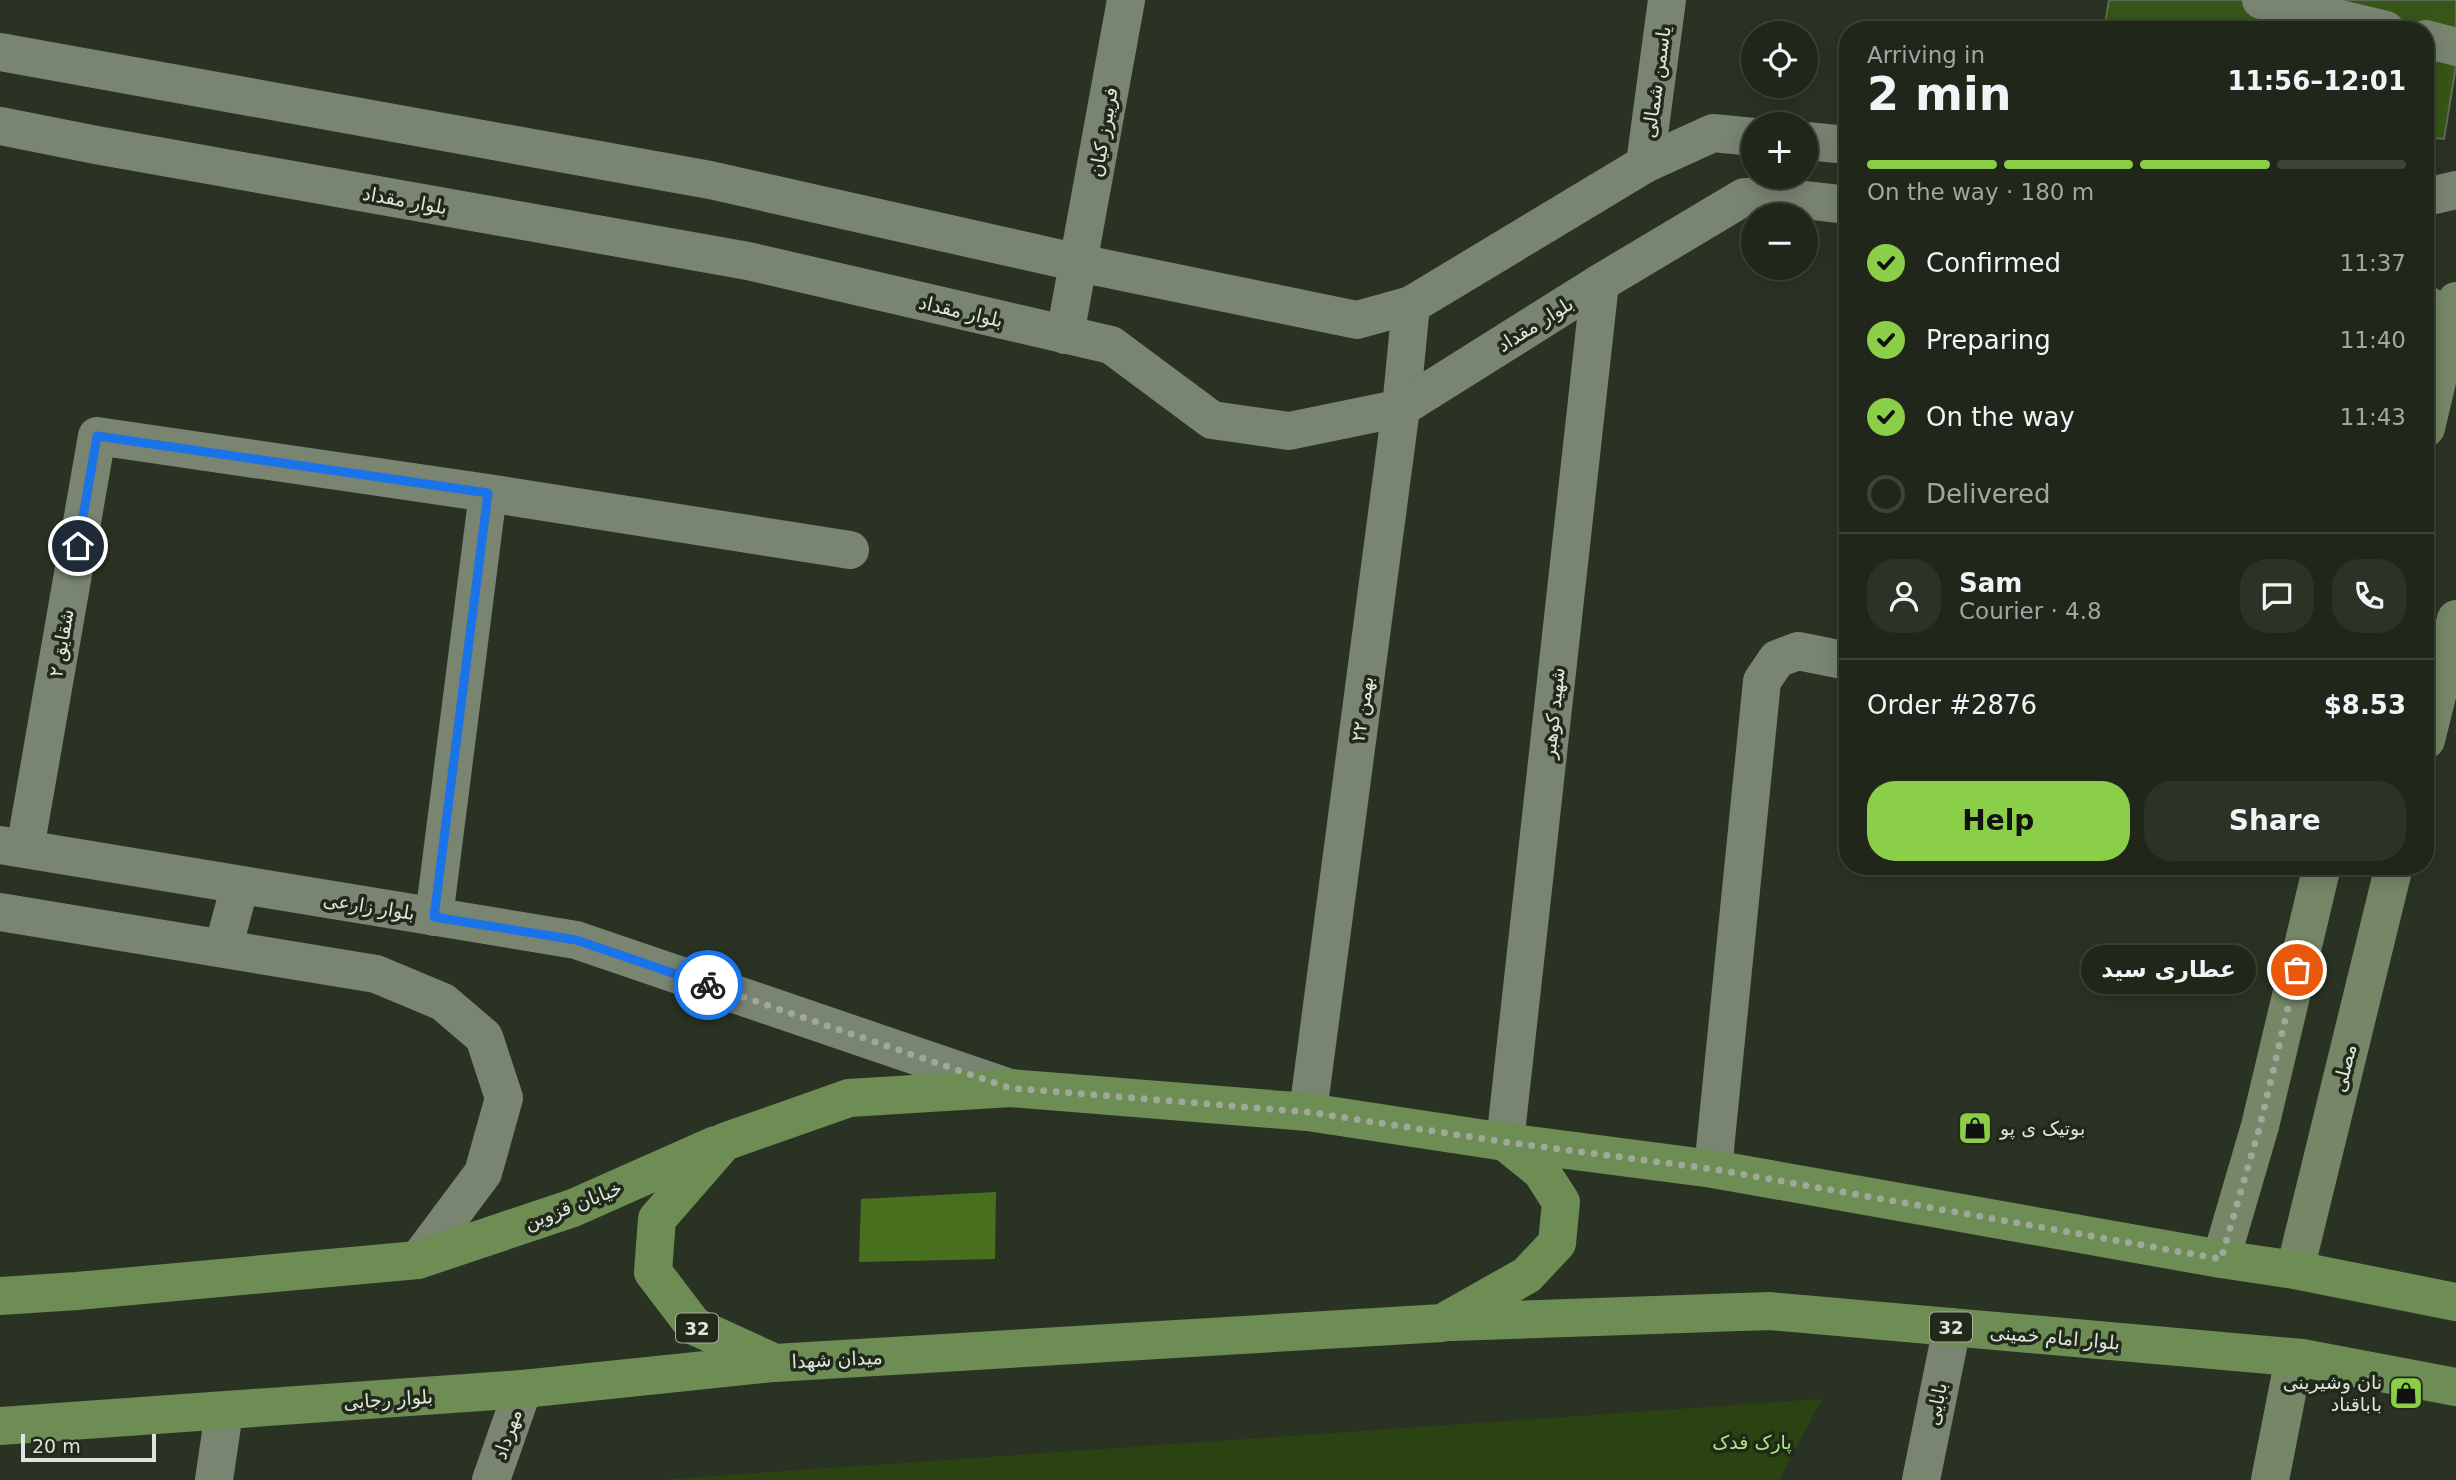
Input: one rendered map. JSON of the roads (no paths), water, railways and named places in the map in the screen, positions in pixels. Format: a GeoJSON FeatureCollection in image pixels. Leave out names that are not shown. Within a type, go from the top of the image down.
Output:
{"type":"FeatureCollection","features":[{"type":"Feature","properties":{"kind":"highway","name":"میدان شهدا"},"geometry":{"type":"LineString","coordinates":[[1010,1088],[1308,1112],[1505,1142],[1541,1171],[1561,1202],[1557,1243],[1527,1275],[1442,1323],[775,1363],[694,1326],[653,1272],[657,1219],[724,1142],[849,1097],[1010,1088]]}},
{"type":"Feature","properties":{"kind":"highway","name":"خیابان قزوین"},"geometry":{"type":"LineString","coordinates":[[418,1260],[573,1208],[724,1142]]}},
{"type":"Feature","properties":{"kind":"highway","name":"32"},"geometry":{"type":"LineString","coordinates":[[1505,1142],[1713,1169],[2295,1270],[2456,1302]]}},
{"type":"Feature","properties":{"kind":"highway","name":"32"},"geometry":{"type":"LineString","coordinates":[[0,1296],[418,1260]]}},
{"type":"Feature","properties":{"kind":"highway","name":"بلوار امام خمینی"},"geometry":{"type":"LineString","coordinates":[[1442,1323],[1769,1311],[2294,1358],[2456,1387]]}},
{"type":"Feature","properties":{"kind":"highway","name":"بلوار رجایی"},"geometry":{"type":"LineString","coordinates":[[0,1426],[523,1389],[775,1363]]}},
{"type":"Feature","properties":{"kind":"main road"},"geometry":{"type":"LineString","coordinates":[[2434,375],[2444,309]]}},
{"type":"Feature","properties":{"kind":"main road"},"geometry":{"type":"LineString","coordinates":[[2434,725],[2445,705],[2456,619]]}},
{"type":"Feature","properties":{"kind":"main road"},"geometry":{"type":"LineString","coordinates":[[2221,1259],[2260,1126],[2320,875]]}},
{"type":"Feature","properties":{"kind":"main road","name":"مصلی"},"geometry":{"type":"LineString","coordinates":[[2295,1270],[2392,875]]}},
{"type":"Feature","properties":{"kind":"main road"},"geometry":{"type":"LineString","coordinates":[[2270,1480],[2294,1358]]}},
{"type":"Feature","properties":{"kind":"street","name":"فریبرز کیان"},"geometry":{"type":"LineString","coordinates":[[1065,335],[1126,0]]}},
{"type":"Feature","properties":{"kind":"street","name":"یاسمن شمالی"},"geometry":{"type":"LineString","coordinates":[[1645,164],[1667,0]]}},
{"type":"Feature","properties":{"kind":"street"},"geometry":{"type":"LineString","coordinates":[[2261,0],[2348,21]]}},
{"type":"Feature","properties":{"kind":"street"},"geometry":{"type":"LineString","coordinates":[[2434,41],[2456,47]]}},
{"type":"Feature","properties":{"kind":"street"},"geometry":{"type":"LineString","coordinates":[[0,52],[710,180],[1079,263],[1357,320],[1411,305],[1645,164],[1713,133],[1741,135]]}},
{"type":"Feature","properties":{"kind":"street","name":"بلوار مقداد"},"geometry":{"type":"LineString","coordinates":[[0,125],[748,261],[1111,345],[1212,420],[1289,431],[1402,408],[1600,283],[1744,197],[1778,197],[1839,204]]}},
{"type":"Feature","properties":{"kind":"street"},"geometry":{"type":"LineString","coordinates":[[1818,142],[1839,144]]}},
{"type":"Feature","properties":{"kind":"street"},"geometry":{"type":"LineString","coordinates":[[2434,195],[2456,190]]}},
{"type":"Feature","properties":{"kind":"street","name":"شهید کوهبر"},"geometry":{"type":"LineString","coordinates":[[1505,1142],[1600,283]]}},
{"type":"Feature","properties":{"kind":"street","name":"۲۲ بهمن"},"geometry":{"type":"LineString","coordinates":[[1308,1112],[1402,408],[1411,305]]}},
{"type":"Feature","properties":{"kind":"street","name":"شقایق ۲"},"geometry":{"type":"LineString","coordinates":[[13,847],[97,436],[488,493]]}},
{"type":"Feature","properties":{"kind":"street"},"geometry":{"type":"LineString","coordinates":[[434,917],[488,493],[850,550]]}},
{"type":"Feature","properties":{"kind":"street"},"geometry":{"type":"LineString","coordinates":[[1713,1169],[1762,681],[1777,659],[1798,651],[1839,659]]}},
{"type":"Feature","properties":{"kind":"street","name":"بلوار زارعی"},"geometry":{"type":"LineString","coordinates":[[13,847],[576,940],[1010,1088]]}},
{"type":"Feature","properties":{"kind":"street"},"geometry":{"type":"LineString","coordinates":[[223,949],[240,885]]}},
{"type":"Feature","properties":{"kind":"street"},"geometry":{"type":"LineString","coordinates":[[0,912],[376,974],[443,1002],[484,1038],[504,1098],[483,1173],[418,1260]]}},
{"type":"Feature","properties":{"kind":"street","name":"بابایی"},"geometry":{"type":"LineString","coordinates":[[1921,1480],[1952,1327]]}},
{"type":"Feature","properties":{"kind":"street","name":"مهرداد"},"geometry":{"type":"LineString","coordinates":[[491,1480],[523,1389]]}},
{"type":"Feature","properties":{"kind":"street"},"geometry":{"type":"LineString","coordinates":[[214,1480],[224,1412]]}},
{"type":"Feature","properties":{"kind":"place","name":"عطاری سید"},"geometry":{"type":"Point","coordinates":[2297,970]}},
{"type":"Feature","properties":{"kind":"place","name":"بوتیک ی پو"},"geometry":{"type":"Point","coordinates":[1975,1128]}},
{"type":"Feature","properties":{"kind":"place","name":"نان وشیرینی باباقناد"},"geometry":{"type":"Point","coordinates":[2406,1393]}},
{"type":"Feature","properties":{"kind":"park label","name":"پارک فدک"},"geometry":{"type":"Point","coordinates":[1752,1442]}}]}
